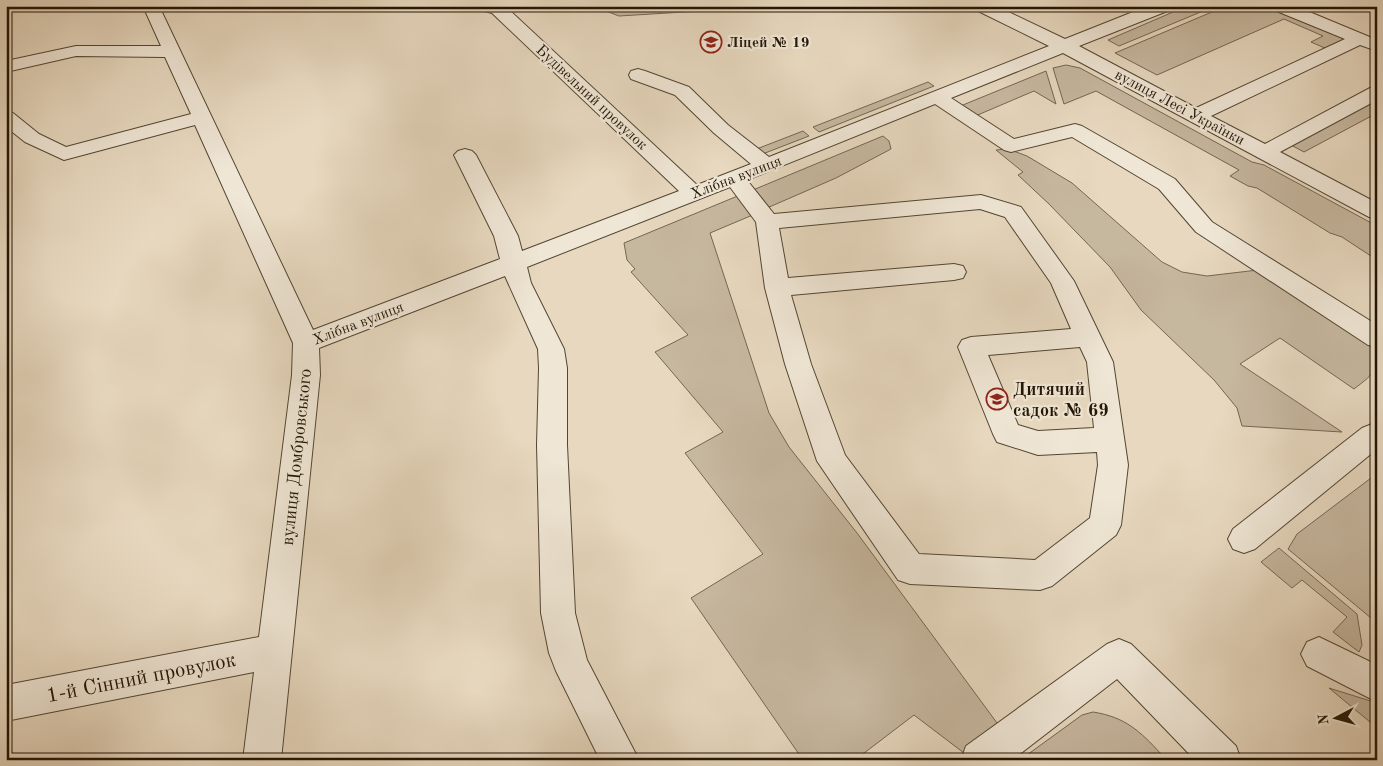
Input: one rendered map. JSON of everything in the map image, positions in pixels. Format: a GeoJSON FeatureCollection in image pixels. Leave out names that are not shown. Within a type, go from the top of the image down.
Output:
{"type":"FeatureCollection","features":[{"type":"Feature","properties":{"kind":"street","name":"вулиця Домбровського"},"geometry":{"type":"LineString","coordinates":[[151,6],[200,117],[306,343],[306,375],[262,760]]}},
{"type":"Feature","properties":{"kind":"street","name":"вулиця Лесі Українки"},"geometry":{"type":"LineString","coordinates":[[982,6],[1066,47],[1375,210]]}},
{"type":"Feature","properties":{"kind":"street","name":"Хлібна вулиця"},"geometry":{"type":"LineString","coordinates":[[306,343],[694,194],[1066,47],[1164,6]]}},
{"type":"Feature","properties":{"kind":"street"},"geometry":{"type":"LineString","coordinates":[[1280,6],[1377,46]]}},
{"type":"Feature","properties":{"kind":"street","name":"Будівельний провулок"},"geometry":{"type":"LineString","coordinates":[[494,7],[694,194]]}},
{"type":"Feature","properties":{"kind":"street"},"geometry":{"type":"LineString","coordinates":[[1196,115],[1359,39]]}},
{"type":"Feature","properties":{"kind":"street"},"geometry":{"type":"LineString","coordinates":[[6,67],[76,52],[106,50],[171,52]]}},
{"type":"Feature","properties":{"kind":"street"},"geometry":{"type":"LineString","coordinates":[[638,75],[682,91],[720,129],[766,165]]}},
{"type":"Feature","properties":{"kind":"street"},"geometry":{"type":"LineString","coordinates":[[1265,152],[1377,92]]}},
{"type":"Feature","properties":{"kind":"street"},"geometry":{"type":"LineString","coordinates":[[937,97],[1011,146],[1075,130],[1167,184],[1204,227],[1377,338]]}},
{"type":"Feature","properties":{"kind":"street"},"geometry":{"type":"LineString","coordinates":[[6,117],[32,138],[64,154],[200,117]]}},
{"type":"Feature","properties":{"kind":"street"},"geometry":{"type":"LineString","coordinates":[[465,155],[506,236],[519,283],[551,348],[553,368],[552,445],[556,583],[562,630],[567,653],[574,671],[620,760]]}},
{"type":"Feature","properties":{"kind":"street"},"geometry":{"type":"LineString","coordinates":[[734,178],[745,190],[767,222],[777,288],[798,364],[832,461],[910,569],[1040,575],[1105,526],[1113,465],[1100,362],[1062,281],[1013,212],[981,202],[767,222]]}},
{"type":"Feature","properties":{"kind":"street"},"geometry":{"type":"LineString","coordinates":[[777,288],[954,272]]}},
{"type":"Feature","properties":{"kind":"street"},"geometry":{"type":"LineString","coordinates":[[1088,337],[970,347],[1006,434],[1038,443],[1110,439]]}},
{"type":"Feature","properties":{"kind":"street"},"geometry":{"type":"LineString","coordinates":[[1244,538],[1375,435]]}},
{"type":"Feature","properties":{"kind":"street","name":"1-й Сінний провулок"},"geometry":{"type":"LineString","coordinates":[[6,703],[275,651]]}},
{"type":"Feature","properties":{"kind":"street"},"geometry":{"type":"LineString","coordinates":[[1319,654],[1377,684]]}},
{"type":"Feature","properties":{"kind":"street"},"geometry":{"type":"LineString","coordinates":[[980,760],[1119,656],[1222,760]]}},
{"type":"Feature","properties":{"kind":"shaded area"},"geometry":{"type":"Polygon","coordinates":[[[593,6],[782,6],[619,16],[593,6]]]}},
{"type":"Feature","properties":{"kind":"shaded area"},"geometry":{"type":"Polygon","coordinates":[[[1187,6],[1215,6],[1119,46],[1108,40],[1187,6]]]}},
{"type":"Feature","properties":{"kind":"shaded area"},"geometry":{"type":"Polygon","coordinates":[[[1226,6],[1273,6],[1344,39],[1344,41],[1327,49],[1311,42],[1323,36],[1284,19],[1157,75],[1115,53],[1226,6]]]}},
{"type":"Feature","properties":{"kind":"shaded area"},"geometry":{"type":"Polygon","coordinates":[[[1066,65],[1080,68],[1252,162],[1264,165],[1377,226],[1377,260],[1342,237],[1330,233],[1257,188],[1248,186],[1230,176],[1239,170],[1096,91],[1064,104],[1053,68],[1066,65]]]}},
{"type":"Feature","properties":{"kind":"shaded area"},"geometry":{"type":"Polygon","coordinates":[[[1046,71],[1056,104],[1034,91],[973,117],[958,107],[1046,71]]]}},
{"type":"Feature","properties":{"kind":"shaded area"},"geometry":{"type":"Polygon","coordinates":[[[928,82],[934,86],[819,132],[813,127],[928,82]]]}},
{"type":"Feature","properties":{"kind":"shaded area"},"geometry":{"type":"Polygon","coordinates":[[[1377,99],[1377,113],[1304,152],[1291,145],[1377,99]]]}},
{"type":"Feature","properties":{"kind":"shaded area"},"geometry":{"type":"Polygon","coordinates":[[[803,131],[809,136],[760,155],[754,150],[803,131]]]}},
{"type":"Feature","properties":{"kind":"shaded area"},"geometry":{"type":"Polygon","coordinates":[[[883,136],[889,141],[891,149],[836,178],[767,208],[753,190],[883,136]]]}},
{"type":"Feature","properties":{"kind":"shaded area"},"geometry":{"type":"Polygon","coordinates":[[[1008,149],[1027,156],[1072,183],[1162,262],[1182,272],[1207,276],[1258,270],[1375,346],[1377,349],[1374,369],[1369,377],[1354,389],[1280,338],[1240,364],[1342,432],[1242,426],[1237,408],[1214,380],[1141,310],[1110,267],[1018,175],[1023,172],[996,150],[1008,149]]]}},
{"type":"Feature","properties":{"kind":"shaded area"},"geometry":{"type":"Polygon","coordinates":[[[740,195],[755,214],[710,233],[769,413],[789,447],[857,533],[1000,727],[964,753],[914,715],[855,760],[803,760],[691,598],[763,554],[685,453],[723,432],[655,352],[688,335],[631,272],[635,269],[627,260],[624,243],[740,195]]]}},
{"type":"Feature","properties":{"kind":"shaded area"},"geometry":{"type":"Polygon","coordinates":[[[1375,475],[1377,477],[1377,623],[1288,549],[1297,534],[1375,475]]]}},
{"type":"Feature","properties":{"kind":"shaded area"},"geometry":{"type":"Polygon","coordinates":[[[1279,548],[1357,614],[1362,645],[1359,652],[1333,632],[1347,617],[1302,580],[1292,588],[1261,562],[1279,548]]]}},
{"type":"Feature","properties":{"kind":"shaded area"},"geometry":{"type":"Polygon","coordinates":[[[1329,688],[1377,703],[1377,718],[1370,722],[1329,688]]]}},
{"type":"Feature","properties":{"kind":"shaded area"},"geometry":{"type":"Polygon","coordinates":[[[1093,712],[1123,721],[1146,738],[1161,754],[1155,760],[1020,760],[1082,715],[1093,712]]]}},
{"type":"Feature","properties":{"kind":"place","name":"Ліцей № 19"},"geometry":{"type":"Point","coordinates":[711,42]}},
{"type":"Feature","properties":{"kind":"place","name":"Дитячий садок № 69"},"geometry":{"type":"Point","coordinates":[997,399]}}]}
